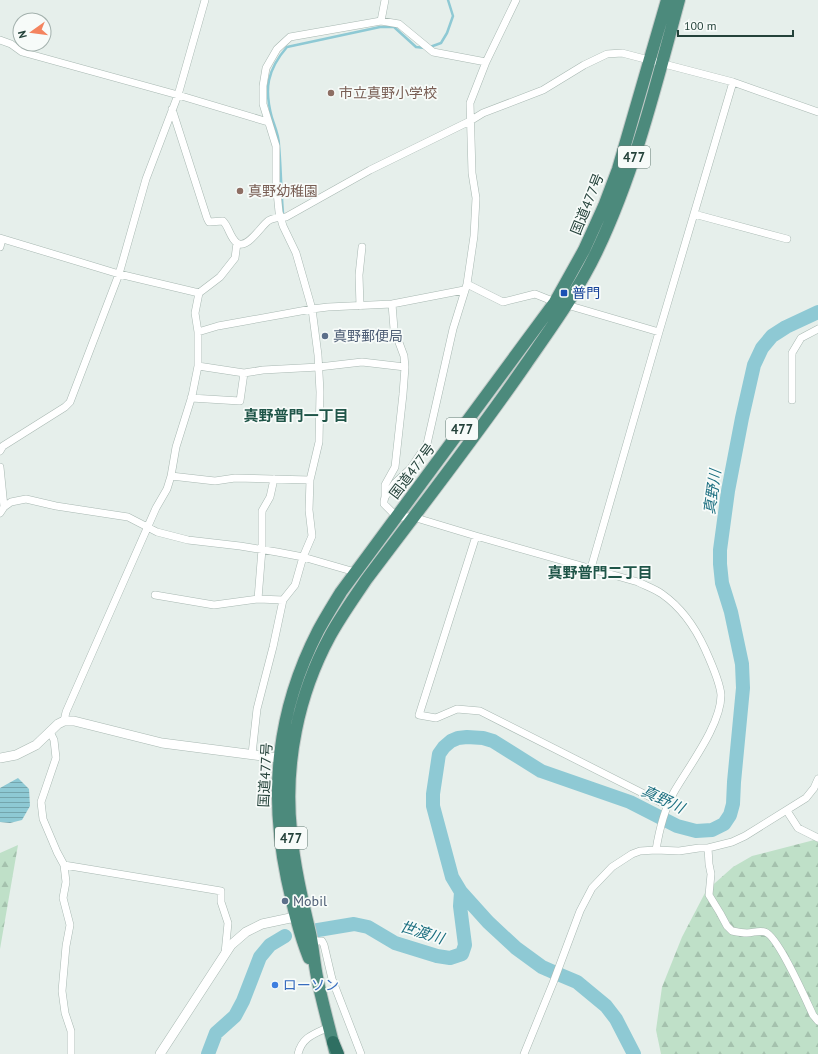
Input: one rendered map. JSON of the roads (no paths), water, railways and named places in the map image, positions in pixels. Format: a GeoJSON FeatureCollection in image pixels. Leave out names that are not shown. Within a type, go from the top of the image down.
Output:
{"type":"FeatureCollection","features":[{"type":"Feature","properties":{"kind":"highway","name":"国道477号"},"geometry":{"type":"LineString","coordinates":[[307,941],[295,917],[282,857],[278,792],[285,759],[295,734],[305,696],[317,663],[331,634],[366,580],[505,394],[567,305],[597,252],[620,197],[640,141],[667,0]]}},
{"type":"Feature","properties":{"kind":"highway","name":"国道477号"},"geometry":{"type":"LineString","coordinates":[[335,1051],[307,941],[290,830],[283,731],[289,705],[304,661],[318,630],[341,592],[555,302],[584,250],[604,206],[680,0]]}},
{"type":"Feature","properties":{"kind":"street"},"geometry":{"type":"LineString","coordinates":[[0,451],[3,446],[65,407],[70,402],[119,274],[146,179],[178,95],[205,0]]}},
{"type":"Feature","properties":{"kind":"street"},"geometry":{"type":"LineString","coordinates":[[380,20],[385,0]]}},
{"type":"Feature","properties":{"kind":"street"},"geometry":{"type":"LineString","coordinates":[[385,497],[395,483],[411,468],[427,444],[453,330],[466,287],[474,236],[476,198],[472,173],[470,103],[486,62],[516,0]]}},
{"type":"Feature","properties":{"kind":"street"},"geometry":{"type":"LineString","coordinates":[[252,754],[257,709],[283,600],[295,584],[303,557],[312,536],[309,510],[310,480],[318,442],[320,392],[319,367],[312,309],[296,252],[280,218],[276,182],[276,146],[263,104],[263,86],[266,68],[277,49],[290,37],[380,20],[399,24],[433,52],[486,62]]}},
{"type":"Feature","properties":{"kind":"street"},"geometry":{"type":"LineString","coordinates":[[0,40],[11,44],[22,52],[178,95],[268,122]]}},
{"type":"Feature","properties":{"kind":"street"},"geometry":{"type":"LineString","coordinates":[[172,109],[209,222],[223,222],[227,225],[234,240],[237,243],[244,244],[249,241],[268,221],[286,217],[370,170],[470,121],[483,113],[543,90],[584,65],[607,54],[622,52],[733,82],[818,112]]}},
{"type":"Feature","properties":{"kind":"street"},"geometry":{"type":"LineString","coordinates":[[591,568],[733,82]]}},
{"type":"Feature","properties":{"kind":"street"},"geometry":{"type":"LineString","coordinates":[[694,214],[787,239]]}},
{"type":"Feature","properties":{"kind":"street"},"geometry":{"type":"LineString","coordinates":[[0,247],[1,239],[119,274],[199,293]]}},
{"type":"Feature","properties":{"kind":"street"},"geometry":{"type":"LineString","coordinates":[[64,721],[66,712],[156,508],[167,489],[176,447],[191,398],[198,366],[198,332],[195,313],[199,293],[220,277],[235,258],[237,243]]}},
{"type":"Feature","properties":{"kind":"street"},"geometry":{"type":"LineString","coordinates":[[360,306],[359,275],[362,247]]}},
{"type":"Feature","properties":{"kind":"street"},"geometry":{"type":"LineString","coordinates":[[198,332],[218,326],[312,309],[392,304],[466,287],[503,302],[534,294],[555,302]]}},
{"type":"Feature","properties":{"kind":"street"},"geometry":{"type":"LineString","coordinates":[[392,304],[394,329],[404,356],[405,367],[395,467],[385,485],[384,504],[397,516],[413,517],[638,582],[662,594],[685,615],[698,632],[721,693],[720,707],[714,724],[673,793],[659,832],[656,850]]}},
{"type":"Feature","properties":{"kind":"street"},"geometry":{"type":"LineString","coordinates":[[567,305],[659,332]]}},
{"type":"Feature","properties":{"kind":"street"},"geometry":{"type":"LineString","coordinates":[[792,400],[792,353],[801,338],[818,328]]}},
{"type":"Feature","properties":{"kind":"street"},"geometry":{"type":"LineString","coordinates":[[198,366],[244,373],[263,370],[319,367],[362,362],[405,367]]}},
{"type":"Feature","properties":{"kind":"street"},"geometry":{"type":"LineString","coordinates":[[191,398],[240,401],[244,373]]}},
{"type":"Feature","properties":{"kind":"street"},"geometry":{"type":"LineString","coordinates":[[0,467],[2,510]]}},
{"type":"Feature","properties":{"kind":"street"},"geometry":{"type":"LineString","coordinates":[[171,476],[215,481],[235,478],[310,480]]}},
{"type":"Feature","properties":{"kind":"street"},"geometry":{"type":"LineString","coordinates":[[258,598],[262,549],[262,511],[270,498],[274,479]]}},
{"type":"Feature","properties":{"kind":"street"},"geometry":{"type":"LineString","coordinates":[[2,510],[11,502],[26,499],[62,507],[128,518],[158,532],[188,540],[262,549],[303,557],[355,572]]}},
{"type":"Feature","properties":{"kind":"street"},"geometry":{"type":"LineString","coordinates":[[476,536],[418,716],[436,718],[457,709],[480,711],[668,807]]}},
{"type":"Feature","properties":{"kind":"street"},"geometry":{"type":"LineString","coordinates":[[155,595],[214,606],[258,598],[283,600]]}},
{"type":"Feature","properties":{"kind":"street"},"geometry":{"type":"LineString","coordinates":[[0,758],[16,755],[31,748],[58,724],[64,721],[74,721],[193,748],[285,759]]}},
{"type":"Feature","properties":{"kind":"street"},"geometry":{"type":"LineString","coordinates":[[50,732],[54,740],[56,758],[41,802],[43,819],[56,852],[64,865],[66,882],[63,898],[70,925],[66,946],[62,991],[71,1031],[71,1054]]}},
{"type":"Feature","properties":{"kind":"street"},"geometry":{"type":"LineString","coordinates":[[524,1054],[580,911],[592,888],[612,867],[632,854],[640,851],[656,850],[679,852],[699,848],[708,848],[732,842],[745,836],[806,798],[814,788],[818,779]]}},
{"type":"Feature","properties":{"kind":"street"},"geometry":{"type":"LineString","coordinates":[[787,811],[798,828],[818,838]]}},
{"type":"Feature","properties":{"kind":"street"},"geometry":{"type":"LineString","coordinates":[[708,848],[708,864],[711,874],[709,895],[727,926],[732,932],[747,933],[760,931],[767,932],[772,937],[782,953],[813,1015],[818,1021]]}},
{"type":"Feature","properties":{"kind":"street"},"geometry":{"type":"LineString","coordinates":[[64,865],[221,891],[220,902],[228,923],[226,954]]}},
{"type":"Feature","properties":{"kind":"street"},"geometry":{"type":"LineString","coordinates":[[160,1054],[231,945],[246,932],[262,924],[295,917]]}},
{"type":"Feature","properties":{"kind":"street"},"geometry":{"type":"LineString","coordinates":[[307,941],[322,941],[324,945],[332,979],[360,1054]]}},
{"type":"Feature","properties":{"kind":"street"},"geometry":{"type":"LineString","coordinates":[[298,1054],[302,1043],[308,1036],[329,1027]]}},
{"type":"Feature","properties":{"kind":"water"},"geometry":{"type":"Polygon","coordinates":[[[18,778],[29,789],[30,806],[22,820],[10,823],[0,822],[0,788],[18,778]]]}},
{"type":"Feature","properties":{"kind":"waterway"},"geometry":{"type":"LineString","coordinates":[[430,47],[441,43],[447,33],[453,16],[448,0]]}},
{"type":"Feature","properties":{"kind":"waterway"},"geometry":{"type":"LineString","coordinates":[[283,213],[279,142],[268,98],[271,72],[280,55],[287,47],[380,27],[394,27],[416,47],[425,48]]}},
{"type":"Feature","properties":{"kind":"waterway","name":"真野川"},"geometry":{"type":"LineString","coordinates":[[634,1054],[616,1019],[606,1006],[577,982],[542,967],[516,948],[488,922],[461,892],[452,877],[433,806],[433,794],[439,754],[451,741],[458,738],[483,738],[493,741],[541,771],[630,802],[677,826],[696,831],[712,830],[724,824],[730,815],[733,804],[743,688],[742,664],[731,612],[722,583],[720,564],[720,550],[728,491],[754,365],[762,348],[772,336],[786,327],[818,312]]}},
{"type":"Feature","properties":{"kind":"waterway","name":"世渡川"},"geometry":{"type":"LineString","coordinates":[[312,931],[354,924],[368,927],[395,943],[437,956],[450,958],[462,954],[465,945],[460,906],[461,892]]}},
{"type":"Feature","properties":{"kind":"waterway","name":"世渡川"},"geometry":{"type":"LineString","coordinates":[[208,1054],[216,1033],[235,1016],[243,1001],[260,957],[270,945],[285,936]]}},
{"type":"Feature","properties":{"kind":"place","name":"市立真野小学校"},"geometry":{"type":"Point","coordinates":[331,93]}},
{"type":"Feature","properties":{"kind":"place","name":"真野幼稚園"},"geometry":{"type":"Point","coordinates":[240,191]}},
{"type":"Feature","properties":{"kind":"place","name":"普門"},"geometry":{"type":"Point","coordinates":[564,293]}},
{"type":"Feature","properties":{"kind":"place","name":"真野郵便局"},"geometry":{"type":"Point","coordinates":[325,336]}},
{"type":"Feature","properties":{"kind":"place","name":"Mobil"},"geometry":{"type":"Point","coordinates":[285,901]}},
{"type":"Feature","properties":{"kind":"place","name":"ローソン"},"geometry":{"type":"Point","coordinates":[275,985]}},
{"type":"Feature","properties":{"kind":"district","name":"真野普門一丁目"},"geometry":{"type":"Point","coordinates":[296,415]}},
{"type":"Feature","properties":{"kind":"district","name":"真野普門二丁目"},"geometry":{"type":"Point","coordinates":[600,572]}}]}
